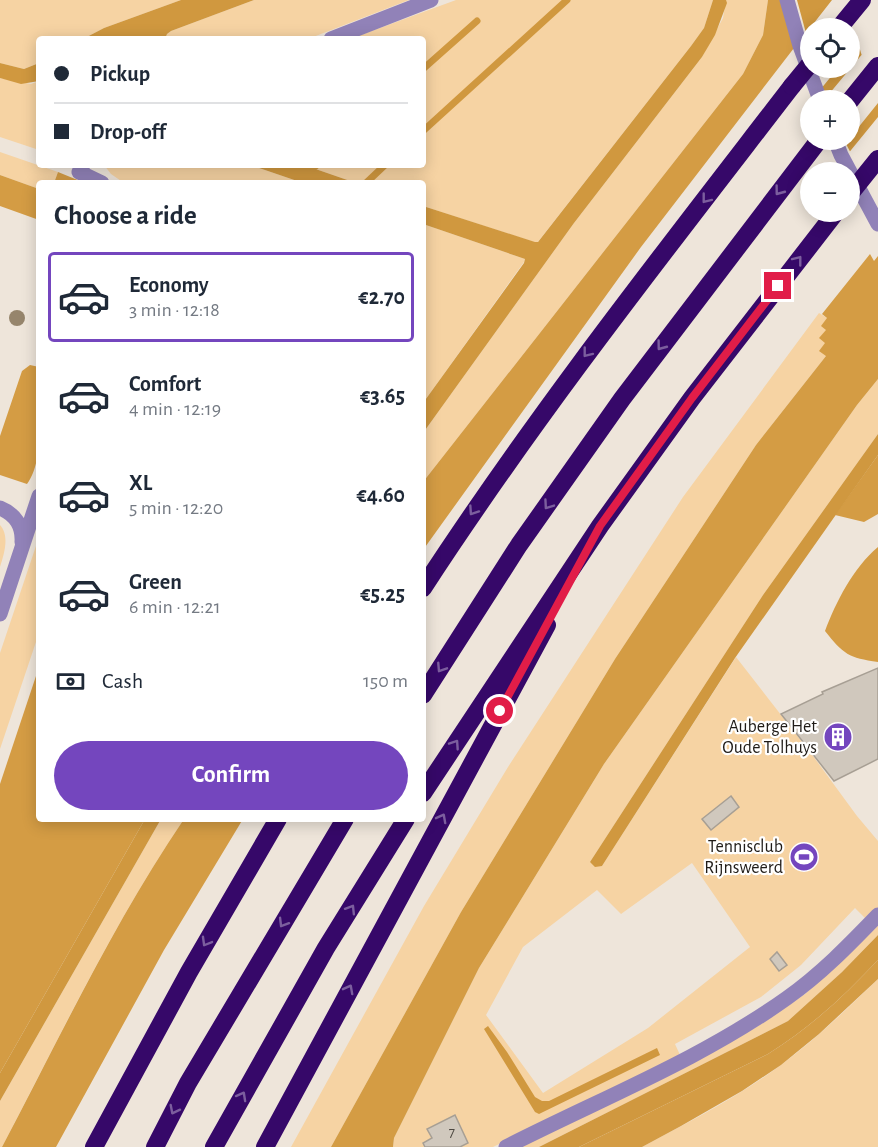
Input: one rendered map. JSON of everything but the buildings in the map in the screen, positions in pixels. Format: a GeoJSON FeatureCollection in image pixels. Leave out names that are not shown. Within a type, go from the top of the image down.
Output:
{"type":"FeatureCollection","features":[{"type":"Feature","properties":{"kind":"highway"},"geometry":{"type":"LineString","coordinates":[[847,18],[862,0]]}},
{"type":"Feature","properties":{"kind":"highway"},"geometry":{"type":"LineString","coordinates":[[859,90],[878,66]]}},
{"type":"Feature","properties":{"kind":"highway"},"geometry":{"type":"LineString","coordinates":[[426,583],[473,511],[562,386],[800,76]]}},
{"type":"Feature","properties":{"kind":"highway"},"geometry":{"type":"LineString","coordinates":[[426,690],[519,545],[622,399],[811,150]]}},
{"type":"Feature","properties":{"kind":"highway"},"geometry":{"type":"LineString","coordinates":[[860,181],[878,159]]}},
{"type":"Feature","properties":{"kind":"highway"},"geometry":{"type":"LineString","coordinates":[[426,788],[600,526],[692,398],[828,222]]}},
{"type":"Feature","properties":{"kind":"highway"},"geometry":{"type":"LineString","coordinates":[[265,1147],[600,526]]}},
{"type":"Feature","properties":{"kind":"highway"},"geometry":{"type":"LineString","coordinates":[[94,1147],[189,972],[276,822]]}},
{"type":"Feature","properties":{"kind":"highway"},"geometry":{"type":"LineString","coordinates":[[155,1147],[188,1083],[343,822]]}},
{"type":"Feature","properties":{"kind":"highway"},"geometry":{"type":"LineString","coordinates":[[214,1147],[326,948],[404,822]]}},
{"type":"Feature","properties":{"kind":"street"},"geometry":{"type":"LineString","coordinates":[[339,36],[431,0]]}},
{"type":"Feature","properties":{"kind":"street"},"geometry":{"type":"LineString","coordinates":[[787,0],[800,46],[816,90]]}},
{"type":"Feature","properties":{"kind":"street"},"geometry":{"type":"LineString","coordinates":[[839,150],[878,224]]}},
{"type":"Feature","properties":{"kind":"street"},"geometry":{"type":"LineString","coordinates":[[81,169],[98,180]]}},
{"type":"Feature","properties":{"kind":"street"},"geometry":{"type":"LineString","coordinates":[[0,614],[36,505]]}},
{"type":"Feature","properties":{"kind":"street"},"geometry":{"type":"LineString","coordinates":[[0,508],[13,515],[19,524],[22,536],[21,551]]}},
{"type":"Feature","properties":{"kind":"street"},"geometry":{"type":"LineString","coordinates":[[506,1147],[549,1125],[633,1088],[761,1016],[831,964],[878,915]]}},
{"type":"Feature","properties":{"kind":"shaded area"},"geometry":{"type":"Polygon","coordinates":[[[0,0],[181,0],[104,28],[89,36],[36,36],[36,64],[24,69],[0,63],[0,0]]]}},
{"type":"Feature","properties":{"kind":"shaded area"},"geometry":{"type":"Polygon","coordinates":[[[181,0],[254,0],[171,31],[166,36],[89,36],[104,28],[181,0]]]}},
{"type":"Feature","properties":{"kind":"shaded area"},"geometry":{"type":"Polygon","coordinates":[[[254,0],[409,0],[316,36],[166,36],[171,31],[254,0]]]}},
{"type":"Feature","properties":{"kind":"shaded area"},"geometry":{"type":"Polygon","coordinates":[[[456,0],[713,0],[704,28],[691,46],[537,243],[426,207],[426,180],[347,180],[313,168],[426,168],[426,36],[358,36],[456,0]]]}},
{"type":"Feature","properties":{"kind":"shaded area"},"geometry":{"type":"Polygon","coordinates":[[[713,0],[726,0],[727,3],[715,35],[702,57],[574,223],[426,429],[426,399],[525,259],[426,225],[426,207],[538,242],[704,28],[713,0]]]}},
{"type":"Feature","properties":{"kind":"shaded area"},"geometry":{"type":"Polygon","coordinates":[[[726,0],[768,0],[763,35],[743,74],[426,478],[426,429],[574,223],[702,57],[723,18],[726,0]]]}},
{"type":"Feature","properties":{"kind":"shaded area"},"geometry":{"type":"Polygon","coordinates":[[[768,0],[781,0],[794,48],[641,247],[426,546],[426,478],[743,74],[763,35],[768,0]]]}},
{"type":"Feature","properties":{"kind":"shaded area"},"geometry":{"type":"Polygon","coordinates":[[[797,0],[846,0],[851,18],[802,18],[797,0]]]}},
{"type":"Feature","properties":{"kind":"shaded area"},"geometry":{"type":"Polygon","coordinates":[[[860,49],[878,97],[878,205],[860,171],[860,162],[856,162],[849,150],[860,150],[860,90],[824,90],[819,78],[860,78],[860,49]]]}},
{"type":"Feature","properties":{"kind":"shaded area"},"geometry":{"type":"Polygon","coordinates":[[[0,63],[24,69],[36,64],[36,82],[21,84],[0,78],[0,63]]]}},
{"type":"Feature","properties":{"kind":"shaded area"},"geometry":{"type":"Polygon","coordinates":[[[0,78],[31,84],[36,82],[36,149],[0,137],[0,78]]]}},
{"type":"Feature","properties":{"kind":"shaded area"},"geometry":{"type":"Polygon","coordinates":[[[0,152],[36,164],[36,168],[46,168],[58,172],[55,180],[36,180],[36,188],[0,175],[0,152]]]}},
{"type":"Feature","properties":{"kind":"shaded area"},"geometry":{"type":"Polygon","coordinates":[[[106,168],[259,168],[294,180],[120,180],[106,168]]]}},
{"type":"Feature","properties":{"kind":"shaded area"},"geometry":{"type":"Polygon","coordinates":[[[259,168],[313,168],[347,180],[294,180],[259,168]]]}},
{"type":"Feature","properties":{"kind":"shaded area"},"geometry":{"type":"Polygon","coordinates":[[[58,172],[78,180],[55,180],[58,172]]]}},
{"type":"Feature","properties":{"kind":"shaded area"},"geometry":{"type":"Polygon","coordinates":[[[0,175],[36,188],[36,219],[0,206],[0,175]]]}},
{"type":"Feature","properties":{"kind":"shaded area"},"geometry":{"type":"Polygon","coordinates":[[[426,225],[525,259],[426,399],[426,225]]]}},
{"type":"Feature","properties":{"kind":"shaded area"},"geometry":{"type":"Polygon","coordinates":[[[870,254],[874,261],[878,256],[878,379],[857,405],[604,764],[479,968],[394,1138],[393,1147],[331,1147],[461,912],[615,659],[756,445],[826,356],[819,351],[825,343],[819,338],[826,330],[821,326],[827,318],[822,314],[870,254]]]}},
{"type":"Feature","properties":{"kind":"shaded area"},"geometry":{"type":"Polygon","coordinates":[[[819,313],[827,318],[826,356],[756,445],[615,659],[461,912],[331,1147],[291,1147],[424,906],[508,767],[683,497],[819,313]]]}},
{"type":"Feature","properties":{"kind":"shaded area"},"geometry":{"type":"Polygon","coordinates":[[[30,365],[36,366],[36,463],[27,484],[0,475],[0,436],[22,371],[30,365]]]}},
{"type":"Feature","properties":{"kind":"shaded area"},"geometry":{"type":"Polygon","coordinates":[[[878,379],[878,434],[763,595],[590,862],[602,866],[736,657],[878,841],[878,908],[867,920],[855,908],[801,965],[761,997],[675,1044],[680,1055],[493,1147],[393,1147],[394,1138],[479,968],[604,764],[857,405],[878,379]],[[692,863],[621,914],[597,890],[523,947],[486,1015],[543,1093],[648,1028],[750,947],[692,863]]]}},
{"type":"Feature","properties":{"kind":"shaded area"},"geometry":{"type":"Polygon","coordinates":[[[878,434],[878,455],[735,658],[602,866],[595,867],[590,862],[763,595],[878,434]]]}},
{"type":"Feature","properties":{"kind":"shaded area"},"geometry":{"type":"Polygon","coordinates":[[[878,455],[878,514],[864,522],[835,515],[878,455]]]}},
{"type":"Feature","properties":{"kind":"shaded area"},"geometry":{"type":"Polygon","coordinates":[[[0,525],[5,534],[5,540],[0,567],[0,525]]]}},
{"type":"Feature","properties":{"kind":"shaded area"},"geometry":{"type":"Polygon","coordinates":[[[36,546],[36,642],[0,749],[0,653],[36,546]]]}},
{"type":"Feature","properties":{"kind":"shaded area"},"geometry":{"type":"Polygon","coordinates":[[[878,547],[878,662],[847,654],[825,631],[846,586],[869,555],[878,547]]]}},
{"type":"Feature","properties":{"kind":"shaded area"},"geometry":{"type":"Polygon","coordinates":[[[36,676],[36,822],[143,822],[0,1073],[0,784],[36,676]]]}},
{"type":"Feature","properties":{"kind":"shaded area"},"geometry":{"type":"Polygon","coordinates":[[[143,822],[159,822],[0,1101],[0,1073],[143,822]]]}},
{"type":"Feature","properties":{"kind":"shaded area"},"geometry":{"type":"Polygon","coordinates":[[[159,822],[182,822],[158,858],[111,939],[2,1147],[0,1147],[0,1101],[159,822]]]}},
{"type":"Feature","properties":{"kind":"shaded area"},"geometry":{"type":"Polygon","coordinates":[[[182,822],[241,822],[164,950],[56,1147],[2,1147],[111,939],[158,858],[182,822]]]}},
{"type":"Feature","properties":{"kind":"shaded area"},"geometry":{"type":"Polygon","coordinates":[[[878,925],[878,935],[842,972],[788,1021],[539,1147],[513,1147],[710,1053],[755,1028],[805,994],[878,925]]]}},
{"type":"Feature","properties":{"kind":"shaded area"},"geometry":{"type":"Polygon","coordinates":[[[878,935],[878,960],[826,1011],[768,1054],[579,1147],[539,1147],[788,1021],[842,972],[878,935]]]}},
{"type":"Feature","properties":{"kind":"shaded area"},"geometry":{"type":"Polygon","coordinates":[[[878,960],[878,979],[819,1034],[781,1065],[742,1091],[642,1147],[579,1147],[768,1054],[826,1011],[878,960]]]}},
{"type":"Feature","properties":{"kind":"shaded area"},"geometry":{"type":"Polygon","coordinates":[[[878,979],[878,1147],[642,1147],[713,1109],[765,1077],[819,1034],[878,979]]]}},
{"type":"Feature","properties":{"kind":"shaded area"},"geometry":{"type":"Polygon","coordinates":[[[488,1026],[535,1097],[542,1101],[549,1101],[657,1048],[660,1055],[539,1114],[535,1112],[484,1029],[488,1026]]]}},
{"type":"Feature","properties":{"kind":"pier"},"geometry":{"type":"Polygon","coordinates":[[[832,0],[849,0],[854,18],[818,18],[832,0]]]}},
{"type":"Feature","properties":{"kind":"pier"},"geometry":{"type":"Polygon","coordinates":[[[864,52],[878,88],[878,103],[860,125],[860,90],[832,90],[842,78],[860,78],[860,57],[864,52]]]}},
{"type":"Feature","properties":{"kind":"pier"},"geometry":{"type":"Polygon","coordinates":[[[816,78],[830,78],[820,90],[816,78]]]}},
{"type":"Feature","properties":{"kind":"pier"},"geometry":{"type":"Polygon","coordinates":[[[878,117],[878,208],[860,177],[860,162],[851,162],[847,155],[851,150],[860,150],[860,139],[878,117]]]}},
{"type":"Feature","properties":{"kind":"waterway"},"geometry":{"type":"LineString","coordinates":[[426,128],[567,0]]}},
{"type":"Feature","properties":{"kind":"waterway"},"geometry":{"type":"LineString","coordinates":[[426,66],[477,21]]}},
{"type":"Feature","properties":{"kind":"waterway"},"geometry":{"type":"LineString","coordinates":[[369,180],[382,168]]}},
{"type":"Feature","properties":{"kind":"place","name":"Auberge Het Oude Tolhuys"},"geometry":{"type":"Point","coordinates":[838,737]}},
{"type":"Feature","properties":{"kind":"place","name":"Tennisclub Rijnsweerd"},"geometry":{"type":"Point","coordinates":[804,857]}},
{"type":"Feature","properties":{"kind":"route"},"geometry":{"type":"LineString","coordinates":[[500,711],[600,526],[692,398],[778,286]]}}]}
